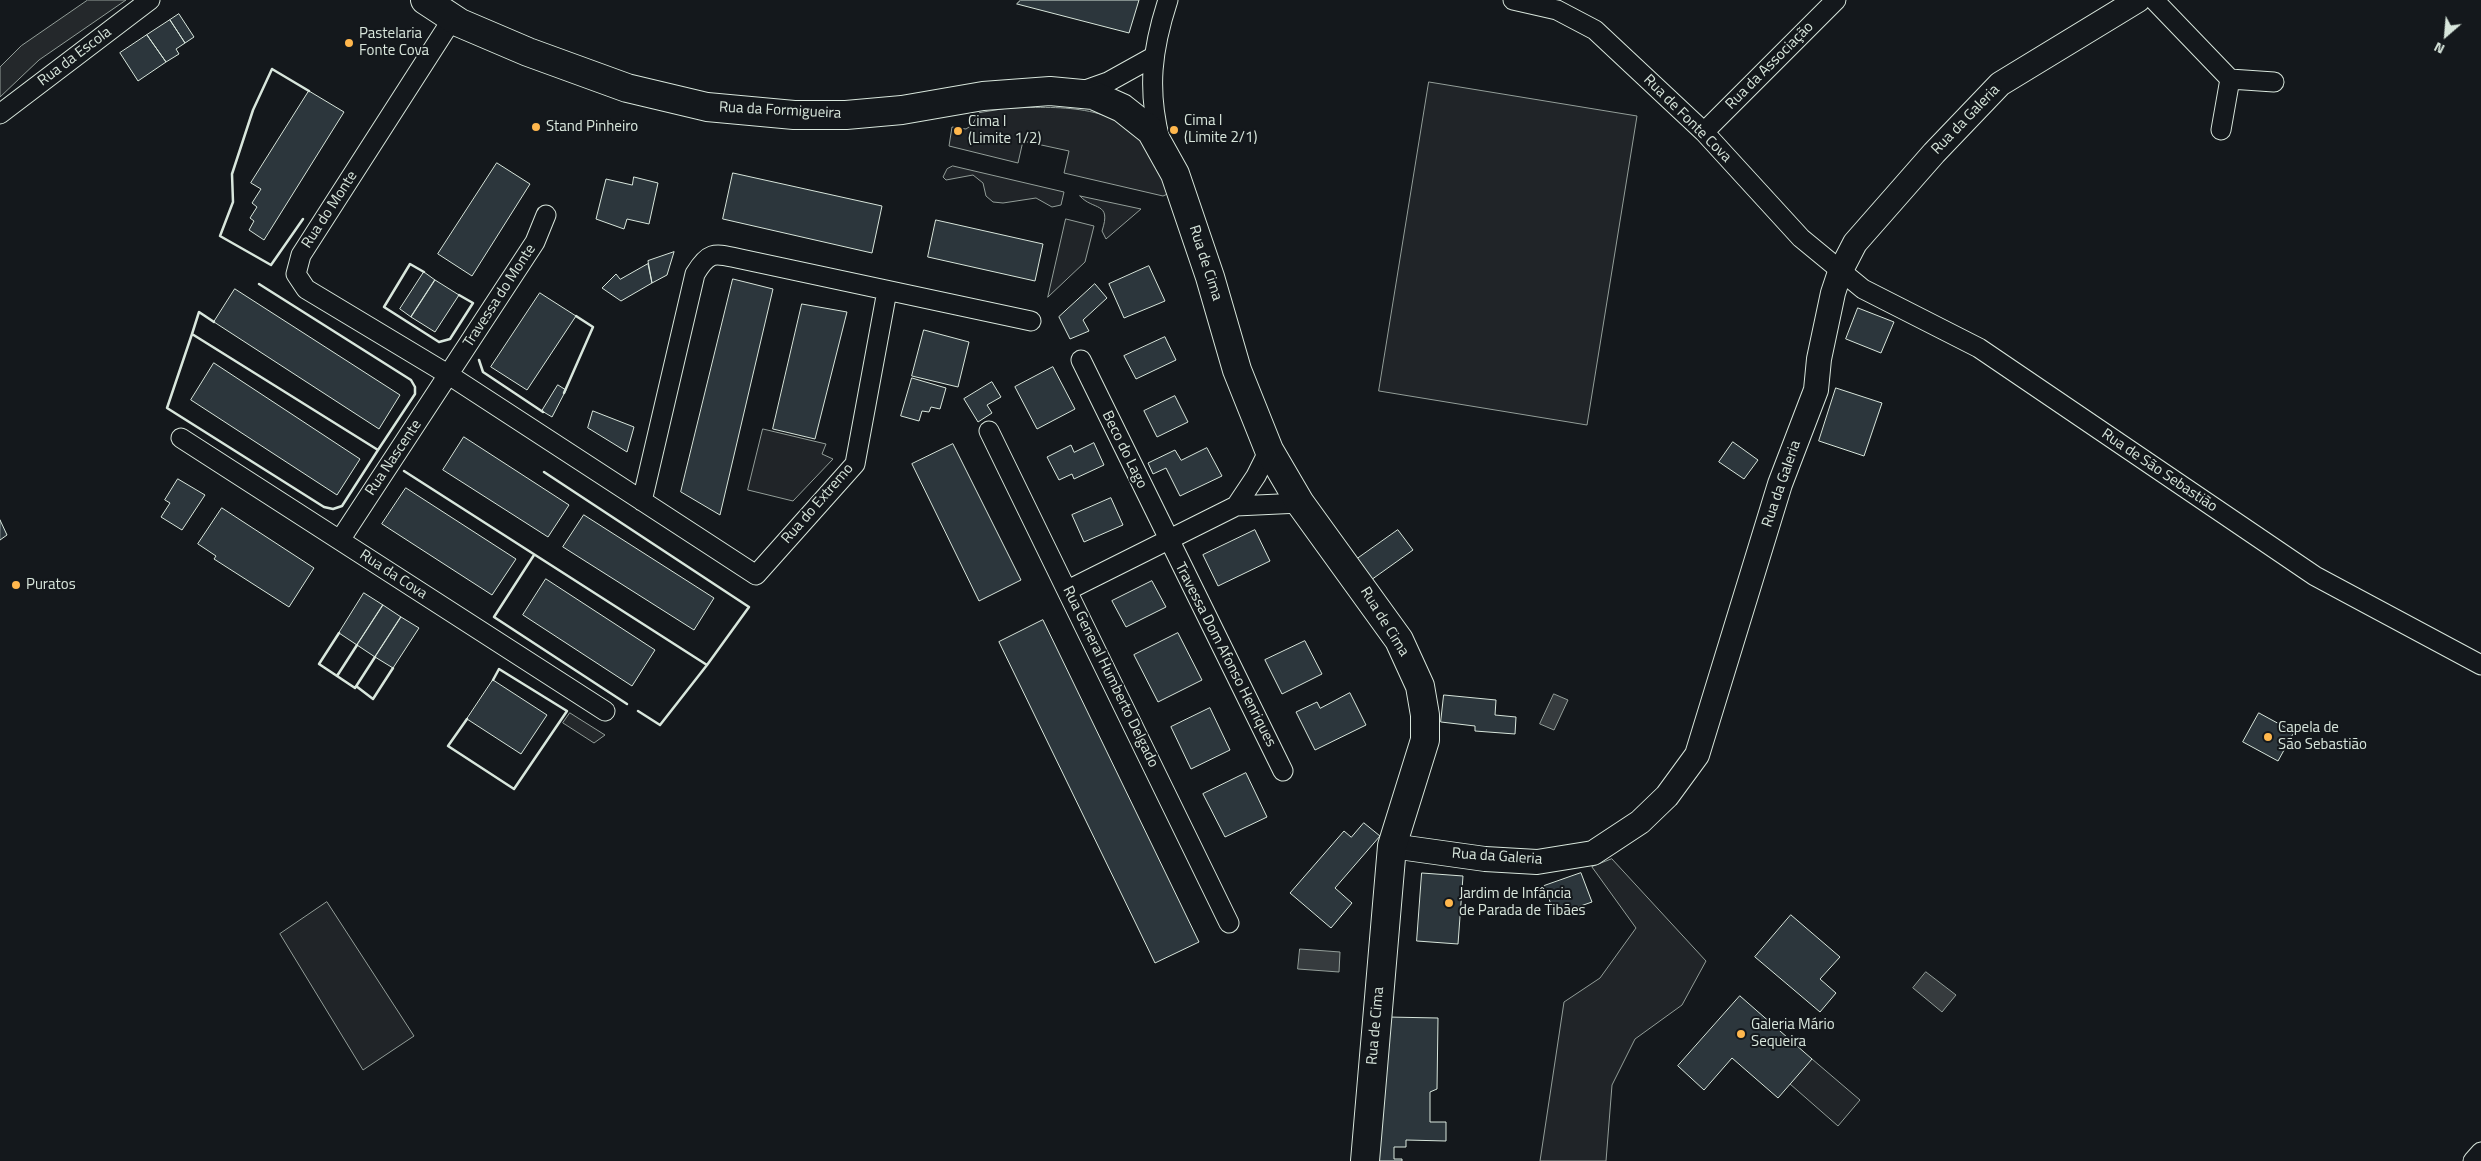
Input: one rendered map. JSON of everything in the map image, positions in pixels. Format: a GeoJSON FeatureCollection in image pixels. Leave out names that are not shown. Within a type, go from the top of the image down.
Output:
{"type":"FeatureCollection","features":[{"type":"Feature","properties":{"kind":"main road","name":"Rua da Formigueira"},"geometry":{"type":"LineString","coordinates":[[425,0],[453,18],[528,52],[628,88],[706,107],[794,115],[846,115],[902,110],[983,96],[1050,91],[1094,95],[1122,108],[1151,131],[1163,150]]}},
{"type":"Feature","properties":{"kind":"main road","name":"Rua de Cima"},"geometry":{"type":"LineString","coordinates":[[1163,150],[1175,174],[1210,277],[1237,370],[1269,450],[1300,503],[1399,640],[1420,686],[1425,715],[1425,740],[1392,846],[1365,1161]]}},
{"type":"Feature","properties":{"kind":"street","name":"Rua da Escola"},"geometry":{"type":"LineString","coordinates":[[0,114],[150,0]]}},
{"type":"Feature","properties":{"kind":"street"},"geometry":{"type":"LineString","coordinates":[[1163,150],[1154,115],[1153,57],[1168,0]]}},
{"type":"Feature","properties":{"kind":"street","name":"Rua de Fonte Cova"},"geometry":{"type":"LineString","coordinates":[[1513,0],[1557,10],[1595,30],[1704,132],[1801,238],[1840,272]]}},
{"type":"Feature","properties":{"kind":"street","name":"Rua da Associação"},"geometry":{"type":"LineString","coordinates":[[1704,132],[1836,0]]}},
{"type":"Feature","properties":{"kind":"street","name":"Rua da Galeria"},"geometry":{"type":"LineString","coordinates":[[1392,846],[1485,859],[1537,862],[1593,852],[1640,822],[1666,796],[1697,755],[1780,484],[1816,390],[1819,359],[1840,272],[1855,243],[1934,152],[2000,84],[2138,0]]}},
{"type":"Feature","properties":{"kind":"street"},"geometry":{"type":"LineString","coordinates":[[2154,0],[2230,79],[2274,82]]}},
{"type":"Feature","properties":{"kind":"street","name":"Rua do Monte"},"geometry":{"type":"LineString","coordinates":[[449,375],[306,289],[296,274],[301,255],[453,18]]}},
{"type":"Feature","properties":{"kind":"street"},"geometry":{"type":"LineString","coordinates":[[1075,94],[1108,82],[1153,57]]}},
{"type":"Feature","properties":{"kind":"street"},"geometry":{"type":"LineString","coordinates":[[2221,130],[2230,79]]}},
{"type":"Feature","properties":{"kind":"street","name":"Travessa do Monte"},"geometry":{"type":"LineString","coordinates":[[449,375],[535,242],[546,214]]}},
{"type":"Feature","properties":{"kind":"street"},"geometry":{"type":"LineString","coordinates":[[642,502],[696,274],[704,259],[717,254],[741,258],[1031,321]]}},
{"type":"Feature","properties":{"kind":"street","name":"Rua de São Sebastião"},"geometry":{"type":"LineString","coordinates":[[1840,272],[1863,289],[1979,348],[2315,576],[2481,665]]}},
{"type":"Feature","properties":{"kind":"street","name":"Rua do Extremo"},"geometry":{"type":"LineString","coordinates":[[449,375],[642,502],[756,574],[855,464],[887,291]]}},
{"type":"Feature","properties":{"kind":"street","name":"Beco do Lago"},"geometry":{"type":"LineString","coordinates":[[1081,360],[1167,539]]}},
{"type":"Feature","properties":{"kind":"street","name":"Rua Nascente"},"geometry":{"type":"LineString","coordinates":[[340,540],[449,375]]}},
{"type":"Feature","properties":{"kind":"street","name":"Rua General Humberto Delgado"},"geometry":{"type":"LineString","coordinates":[[989,432],[1068,590],[1229,923]]}},
{"type":"Feature","properties":{"kind":"street","name":"Rua da Cova"},"geometry":{"type":"LineString","coordinates":[[181,438],[605,711]]}},
{"type":"Feature","properties":{"kind":"street"},"geometry":{"type":"LineString","coordinates":[[1236,506],[1256,476],[1269,450]]}},
{"type":"Feature","properties":{"kind":"street"},"geometry":{"type":"LineString","coordinates":[[1068,590],[1236,506],[1300,503]]}},
{"type":"Feature","properties":{"kind":"street","name":"Travessa Dom Afonso Henriques"},"geometry":{"type":"LineString","coordinates":[[1167,539],[1283,771]]}},
{"type":"Feature","properties":{"kind":"street"},"geometry":{"type":"LineString","coordinates":[[2473,1161],[2481,1152]]}},
{"type":"Feature","properties":{"kind":"shaded area"},"geometry":{"type":"Polygon","coordinates":[[[88,0],[126,0],[39,60],[0,97],[0,67],[21,46],[88,0]]]}},
{"type":"Feature","properties":{"kind":"shaded area"},"geometry":{"type":"Polygon","coordinates":[[[1429,82],[1637,116],[1587,425],[1379,391],[1429,82]]]}},
{"type":"Feature","properties":{"kind":"shaded area"},"geometry":{"type":"Polygon","coordinates":[[[1046,107],[1085,110],[1103,115],[1120,123],[1136,134],[1148,149],[1170,193],[1163,196],[1064,173],[1069,151],[1023,141],[1018,163],[949,146],[952,127],[966,129],[972,125],[979,113],[1008,108],[1046,107]]]}},
{"type":"Feature","properties":{"kind":"shaded area"},"geometry":{"type":"Polygon","coordinates":[[[953,166],[1064,192],[1061,205],[1052,207],[1036,198],[1003,203],[993,202],[986,196],[983,183],[973,175],[946,180],[943,177],[947,169],[953,166]]]}},
{"type":"Feature","properties":{"kind":"shaded area"},"geometry":{"type":"Polygon","coordinates":[[[1080,196],[1141,209],[1106,239],[1102,231],[1105,215],[1103,211],[1080,196]]]}},
{"type":"Feature","properties":{"kind":"shaded area"},"geometry":{"type":"Polygon","coordinates":[[[1066,219],[1094,226],[1085,262],[1048,297],[1066,219]]]}},
{"type":"Feature","properties":{"kind":"shaded area"},"geometry":{"type":"Polygon","coordinates":[[[763,429],[826,444],[822,454],[833,459],[793,501],[748,490],[763,429]]]}},
{"type":"Feature","properties":{"kind":"shaded area"},"geometry":{"type":"Polygon","coordinates":[[[1554,694],[1568,700],[1554,730],[1540,724],[1554,694]]]}},
{"type":"Feature","properties":{"kind":"shaded area"},"geometry":{"type":"Polygon","coordinates":[[[570,713],[605,735],[594,743],[563,723],[570,713]]]}},
{"type":"Feature","properties":{"kind":"shaded area"},"geometry":{"type":"Polygon","coordinates":[[[1612,859],[1706,961],[1682,1005],[1635,1039],[1612,1085],[1606,1161],[1540,1161],[1564,1002],[1600,978],[1636,928],[1592,867],[1612,859]]]}},
{"type":"Feature","properties":{"kind":"shaded area"},"geometry":{"type":"Polygon","coordinates":[[[327,902],[414,1036],[363,1070],[280,934],[327,902]]]}},
{"type":"Feature","properties":{"kind":"shaded area"},"geometry":{"type":"Polygon","coordinates":[[[1300,949],[1340,952],[1339,972],[1298,969],[1300,949]]]}},
{"type":"Feature","properties":{"kind":"shaded area"},"geometry":{"type":"Polygon","coordinates":[[[1926,972],[1956,995],[1942,1012],[1913,988],[1926,972]]]}},
{"type":"Feature","properties":{"kind":"shaded area"},"geometry":{"type":"Polygon","coordinates":[[[1812,1059],[1860,1100],[1838,1126],[1790,1084],[1812,1059]]]}},
{"type":"Feature","properties":{"kind":"building"},"geometry":{"type":"Polygon","coordinates":[[[1021,0],[1139,0],[1129,33],[1017,4],[1021,0]]]}},
{"type":"Feature","properties":{"kind":"building"},"geometry":{"type":"Polygon","coordinates":[[[179,14],[194,37],[185,43],[170,20],[179,14]]]}},
{"type":"Feature","properties":{"kind":"building"},"geometry":{"type":"Polygon","coordinates":[[[170,20],[185,43],[176,49],[179,54],[166,62],[147,35],[170,20]]]}},
{"type":"Feature","properties":{"kind":"building"},"geometry":{"type":"Polygon","coordinates":[[[147,35],[166,62],[138,81],[120,53],[147,35]]]}},
{"type":"Feature","properties":{"kind":"building"},"geometry":{"type":"Polygon","coordinates":[[[309,91],[344,112],[264,240],[249,230],[254,221],[250,218],[257,207],[252,203],[261,189],[251,183],[309,91]]]}},
{"type":"Feature","properties":{"kind":"building"},"geometry":{"type":"Polygon","coordinates":[[[497,163],[530,184],[472,276],[438,254],[497,163]]]}},
{"type":"Feature","properties":{"kind":"building"},"geometry":{"type":"Polygon","coordinates":[[[733,173],[882,206],[872,253],[723,219],[733,173]]]}},
{"type":"Feature","properties":{"kind":"building"},"geometry":{"type":"Polygon","coordinates":[[[634,177],[658,183],[649,224],[627,219],[624,229],[596,219],[606,179],[632,185],[634,177]]]}},
{"type":"Feature","properties":{"kind":"building"},"geometry":{"type":"Polygon","coordinates":[[[936,220],[1043,244],[1035,281],[928,257],[936,220]]]}},
{"type":"Feature","properties":{"kind":"building"},"geometry":{"type":"Polygon","coordinates":[[[674,252],[667,275],[652,283],[648,261],[674,252]]]}},
{"type":"Feature","properties":{"kind":"building"},"geometry":{"type":"Polygon","coordinates":[[[648,264],[652,283],[621,301],[602,288],[616,274],[620,279],[648,264]]]}},
{"type":"Feature","properties":{"kind":"building"},"geometry":{"type":"Polygon","coordinates":[[[1149,266],[1165,301],[1124,318],[1109,284],[1149,266]]]}},
{"type":"Feature","properties":{"kind":"building"},"geometry":{"type":"Polygon","coordinates":[[[424,272],[435,280],[411,317],[400,309],[424,272]]]}},
{"type":"Feature","properties":{"kind":"building"},"geometry":{"type":"Polygon","coordinates":[[[733,279],[773,289],[720,515],[681,492],[733,279]]]}},
{"type":"Feature","properties":{"kind":"building"},"geometry":{"type":"Polygon","coordinates":[[[435,280],[459,295],[435,332],[411,317],[435,280]]]}},
{"type":"Feature","properties":{"kind":"building"},"geometry":{"type":"Polygon","coordinates":[[[1095,284],[1107,298],[1083,320],[1089,331],[1070,339],[1059,317],[1095,284]]]}},
{"type":"Feature","properties":{"kind":"building"},"geometry":{"type":"Polygon","coordinates":[[[235,289],[400,395],[379,429],[214,322],[235,289]]]}},
{"type":"Feature","properties":{"kind":"building"},"geometry":{"type":"Polygon","coordinates":[[[540,293],[576,316],[527,390],[491,367],[540,293]]]}},
{"type":"Feature","properties":{"kind":"building"},"geometry":{"type":"Polygon","coordinates":[[[802,304],[847,312],[815,439],[773,429],[802,304]]]}},
{"type":"Feature","properties":{"kind":"building"},"geometry":{"type":"Polygon","coordinates":[[[1858,308],[1894,322],[1881,353],[1846,339],[1858,308]]]}},
{"type":"Feature","properties":{"kind":"building"},"geometry":{"type":"Polygon","coordinates":[[[924,330],[969,342],[958,387],[912,376],[924,330]]]}},
{"type":"Feature","properties":{"kind":"building"},"geometry":{"type":"Polygon","coordinates":[[[1165,337],[1176,360],[1136,379],[1124,356],[1165,337]]]}},
{"type":"Feature","properties":{"kind":"building"},"geometry":{"type":"Polygon","coordinates":[[[214,363],[360,459],[337,495],[191,400],[214,363]]]}},
{"type":"Feature","properties":{"kind":"building"},"geometry":{"type":"Polygon","coordinates":[[[1053,367],[1075,409],[1037,429],[1015,387],[1053,367]]]}},
{"type":"Feature","properties":{"kind":"building"},"geometry":{"type":"Polygon","coordinates":[[[912,378],[946,388],[940,409],[931,407],[929,412],[922,411],[919,421],[901,416],[912,378]]]}},
{"type":"Feature","properties":{"kind":"building"},"geometry":{"type":"Polygon","coordinates":[[[992,382],[1001,397],[987,405],[992,413],[978,422],[964,399],[992,382]]]}},
{"type":"Feature","properties":{"kind":"building"},"geometry":{"type":"Polygon","coordinates":[[[558,385],[566,390],[552,417],[542,411],[558,385]]]}},
{"type":"Feature","properties":{"kind":"building"},"geometry":{"type":"Polygon","coordinates":[[[1836,388],[1882,403],[1864,456],[1819,441],[1836,388]]]}},
{"type":"Feature","properties":{"kind":"building"},"geometry":{"type":"Polygon","coordinates":[[[1175,396],[1188,422],[1157,437],[1144,411],[1175,396]]]}},
{"type":"Feature","properties":{"kind":"building"},"geometry":{"type":"Polygon","coordinates":[[[593,411],[634,427],[627,452],[588,428],[593,411]]]}},
{"type":"Feature","properties":{"kind":"building"},"geometry":{"type":"Polygon","coordinates":[[[464,437],[569,505],[548,537],[443,470],[464,437]]]}},
{"type":"Feature","properties":{"kind":"building"},"geometry":{"type":"Polygon","coordinates":[[[1733,442],[1758,460],[1744,479],[1719,462],[1733,442]]]}},
{"type":"Feature","properties":{"kind":"building"},"geometry":{"type":"Polygon","coordinates":[[[1094,443],[1104,465],[1074,479],[1072,474],[1059,480],[1047,457],[1071,445],[1074,452],[1094,443]]]}},
{"type":"Feature","properties":{"kind":"building"},"geometry":{"type":"Polygon","coordinates":[[[953,444],[1021,580],[979,601],[912,464],[953,444]]]}},
{"type":"Feature","properties":{"kind":"building"},"geometry":{"type":"Polygon","coordinates":[[[1207,448],[1222,476],[1180,496],[1166,468],[1153,474],[1148,463],[1175,450],[1181,460],[1207,448]]]}},
{"type":"Feature","properties":{"kind":"building"},"geometry":{"type":"Polygon","coordinates":[[[178,479],[205,495],[182,530],[161,517],[170,503],[165,500],[178,479]]]}},
{"type":"Feature","properties":{"kind":"building"},"geometry":{"type":"Polygon","coordinates":[[[406,488],[516,559],[492,595],[382,524],[406,488]]]}},
{"type":"Feature","properties":{"kind":"building"},"geometry":{"type":"Polygon","coordinates":[[[1111,498],[1123,525],[1084,542],[1072,515],[1111,498]]]}},
{"type":"Feature","properties":{"kind":"building"},"geometry":{"type":"Polygon","coordinates":[[[222,508],[314,568],[289,607],[214,559],[216,556],[198,544],[222,508]]]}},
{"type":"Feature","properties":{"kind":"building"},"geometry":{"type":"Polygon","coordinates":[[[584,515],[714,598],[694,630],[563,547],[584,515]]]}},
{"type":"Feature","properties":{"kind":"building"},"geometry":{"type":"Polygon","coordinates":[[[0,520],[7,535],[0,540],[0,520]]]}},
{"type":"Feature","properties":{"kind":"building"},"geometry":{"type":"Polygon","coordinates":[[[1255,530],[1270,561],[1218,586],[1203,555],[1255,530]]]}},
{"type":"Feature","properties":{"kind":"building"},"geometry":{"type":"Polygon","coordinates":[[[1398,530],[1413,550],[1371,580],[1357,559],[1398,530]]]}},
{"type":"Feature","properties":{"kind":"building"},"geometry":{"type":"Polygon","coordinates":[[[546,579],[655,650],[632,686],[523,615],[546,579]]]}},
{"type":"Feature","properties":{"kind":"building"},"geometry":{"type":"Polygon","coordinates":[[[1152,581],[1166,607],[1126,627],[1112,601],[1152,581]]]}},
{"type":"Feature","properties":{"kind":"building"},"geometry":{"type":"Polygon","coordinates":[[[364,593],[383,605],[357,645],[339,633],[364,593]]]}},
{"type":"Feature","properties":{"kind":"building"},"geometry":{"type":"Polygon","coordinates":[[[383,605],[401,617],[375,657],[357,645],[383,605]]]}},
{"type":"Feature","properties":{"kind":"building"},"geometry":{"type":"Polygon","coordinates":[[[401,617],[419,628],[393,668],[375,657],[401,617]]]}},
{"type":"Feature","properties":{"kind":"building"},"geometry":{"type":"Polygon","coordinates":[[[1043,620],[1199,942],[1155,963],[999,642],[1043,620]]]}},
{"type":"Feature","properties":{"kind":"building"},"geometry":{"type":"Polygon","coordinates":[[[1178,633],[1202,680],[1158,702],[1134,655],[1178,633]]]}},
{"type":"Feature","properties":{"kind":"building"},"geometry":{"type":"Polygon","coordinates":[[[1305,641],[1322,674],[1282,694],[1265,660],[1305,641]]]}},
{"type":"Feature","properties":{"kind":"building"},"geometry":{"type":"Polygon","coordinates":[[[493,680],[547,715],[521,754],[467,719],[493,680]]]}},
{"type":"Feature","properties":{"kind":"building"},"geometry":{"type":"Polygon","coordinates":[[[1350,693],[1366,725],[1315,750],[1296,712],[1317,702],[1320,708],[1350,693]]]}},
{"type":"Feature","properties":{"kind":"building"},"geometry":{"type":"Polygon","coordinates":[[[1444,695],[1496,700],[1495,715],[1516,717],[1515,734],[1475,731],[1475,726],[1441,722],[1444,695]]]}},
{"type":"Feature","properties":{"kind":"building"},"geometry":{"type":"Polygon","coordinates":[[[1210,708],[1230,750],[1191,769],[1171,727],[1210,708]]]}},
{"type":"Feature","properties":{"kind":"building","name":"Capela de São Sebastião"},"geometry":{"type":"Polygon","coordinates":[[[2259,713],[2294,732],[2278,761],[2243,742],[2259,713]]]}},
{"type":"Feature","properties":{"kind":"building"},"geometry":{"type":"Polygon","coordinates":[[[1246,773],[1267,817],[1225,837],[1203,794],[1246,773]]]}},
{"type":"Feature","properties":{"kind":"building"},"geometry":{"type":"Polygon","coordinates":[[[1364,823],[1380,836],[1335,888],[1352,903],[1331,928],[1290,893],[1344,831],[1351,837],[1364,823]]]}},
{"type":"Feature","properties":{"kind":"building"},"geometry":{"type":"Polygon","coordinates":[[[1422,873],[1463,876],[1458,944],[1417,941],[1422,873]]]}},
{"type":"Feature","properties":{"kind":"building"},"geometry":{"type":"Polygon","coordinates":[[[1581,873],[1592,902],[1555,915],[1544,886],[1581,873]]]}},
{"type":"Feature","properties":{"kind":"building"},"geometry":{"type":"Polygon","coordinates":[[[1791,915],[1840,957],[1820,979],[1836,993],[1820,1012],[1755,957],[1791,915]]]}},
{"type":"Feature","properties":{"kind":"building"},"geometry":{"type":"Polygon","coordinates":[[[1740,996],[1812,1059],[1778,1098],[1732,1058],[1704,1090],[1678,1066],[1740,996]]]}},
{"type":"Feature","properties":{"kind":"building"},"geometry":{"type":"Polygon","coordinates":[[[1387,1017],[1438,1018],[1437,1089],[1430,1092],[1430,1122],[1446,1122],[1446,1141],[1406,1140],[1406,1147],[1394,1147],[1394,1159],[1402,1159],[1402,1161],[1377,1161],[1387,1017]]]}},
{"type":"Feature","properties":{"kind":"wall"},"geometry":{"type":"LineString","coordinates":[[303,219],[271,265],[220,236],[233,202],[232,174],[253,110],[272,69],[309,91]]}},
{"type":"Feature","properties":{"kind":"wall"},"geometry":{"type":"LineString","coordinates":[[424,272],[410,264],[384,307],[439,342],[450,339],[473,303],[459,295]]}},
{"type":"Feature","properties":{"kind":"wall"},"geometry":{"type":"LineString","coordinates":[[214,322],[199,312],[192,334],[378,450],[415,394],[415,387],[411,380],[259,284]]}},
{"type":"Feature","properties":{"kind":"wall"},"geometry":{"type":"LineString","coordinates":[[564,393],[593,327],[576,316]]}},
{"type":"Feature","properties":{"kind":"wall"},"geometry":{"type":"LineString","coordinates":[[192,334],[167,408],[324,507],[333,509],[342,506],[378,450]]}},
{"type":"Feature","properties":{"kind":"wall"},"geometry":{"type":"LineString","coordinates":[[479,360],[483,372],[543,412]]}},
{"type":"Feature","properties":{"kind":"wall"},"geometry":{"type":"LineString","coordinates":[[404,471],[707,665],[660,725],[638,711]]}},
{"type":"Feature","properties":{"kind":"wall"},"geometry":{"type":"LineString","coordinates":[[544,472],[749,607],[707,665]]}},
{"type":"Feature","properties":{"kind":"wall"},"geometry":{"type":"LineString","coordinates":[[534,555],[494,617],[627,704]]}},
{"type":"Feature","properties":{"kind":"wall"},"geometry":{"type":"LineString","coordinates":[[339,633],[319,664],[337,676],[357,645]]}},
{"type":"Feature","properties":{"kind":"wall"},"geometry":{"type":"LineString","coordinates":[[338,674],[337,676],[355,688],[375,657]]}},
{"type":"Feature","properties":{"kind":"wall"},"geometry":{"type":"LineString","coordinates":[[356,686],[373,699],[393,668]]}},
{"type":"Feature","properties":{"kind":"wall"},"geometry":{"type":"LineString","coordinates":[[467,719],[448,746],[514,789],[567,711],[499,669],[493,680]]}},
{"type":"Feature","properties":{"kind":"place","name":"Pastelaria Fonte Cova"},"geometry":{"type":"Point","coordinates":[349,43]}},
{"type":"Feature","properties":{"kind":"place","name":"Stand Pinheiro"},"geometry":{"type":"Point","coordinates":[536,127]}},
{"type":"Feature","properties":{"kind":"place","name":"Cima I (Limite 2/1)"},"geometry":{"type":"Point","coordinates":[1174,130]}},
{"type":"Feature","properties":{"kind":"place","name":"Cima I (Limite 1/2)"},"geometry":{"type":"Point","coordinates":[958,131]}},
{"type":"Feature","properties":{"kind":"place","name":"Puratos"},"geometry":{"type":"Point","coordinates":[16,585]}},
{"type":"Feature","properties":{"kind":"place","name":"Capela de São Sebastião"},"geometry":{"type":"Point","coordinates":[2268,737]}},
{"type":"Feature","properties":{"kind":"place","name":"Jardim de Infância de Parada de Tibães"},"geometry":{"type":"Point","coordinates":[1449,903]}},
{"type":"Feature","properties":{"kind":"place","name":"Galeria Mário Sequeira"},"geometry":{"type":"Point","coordinates":[1741,1034]}}]}
